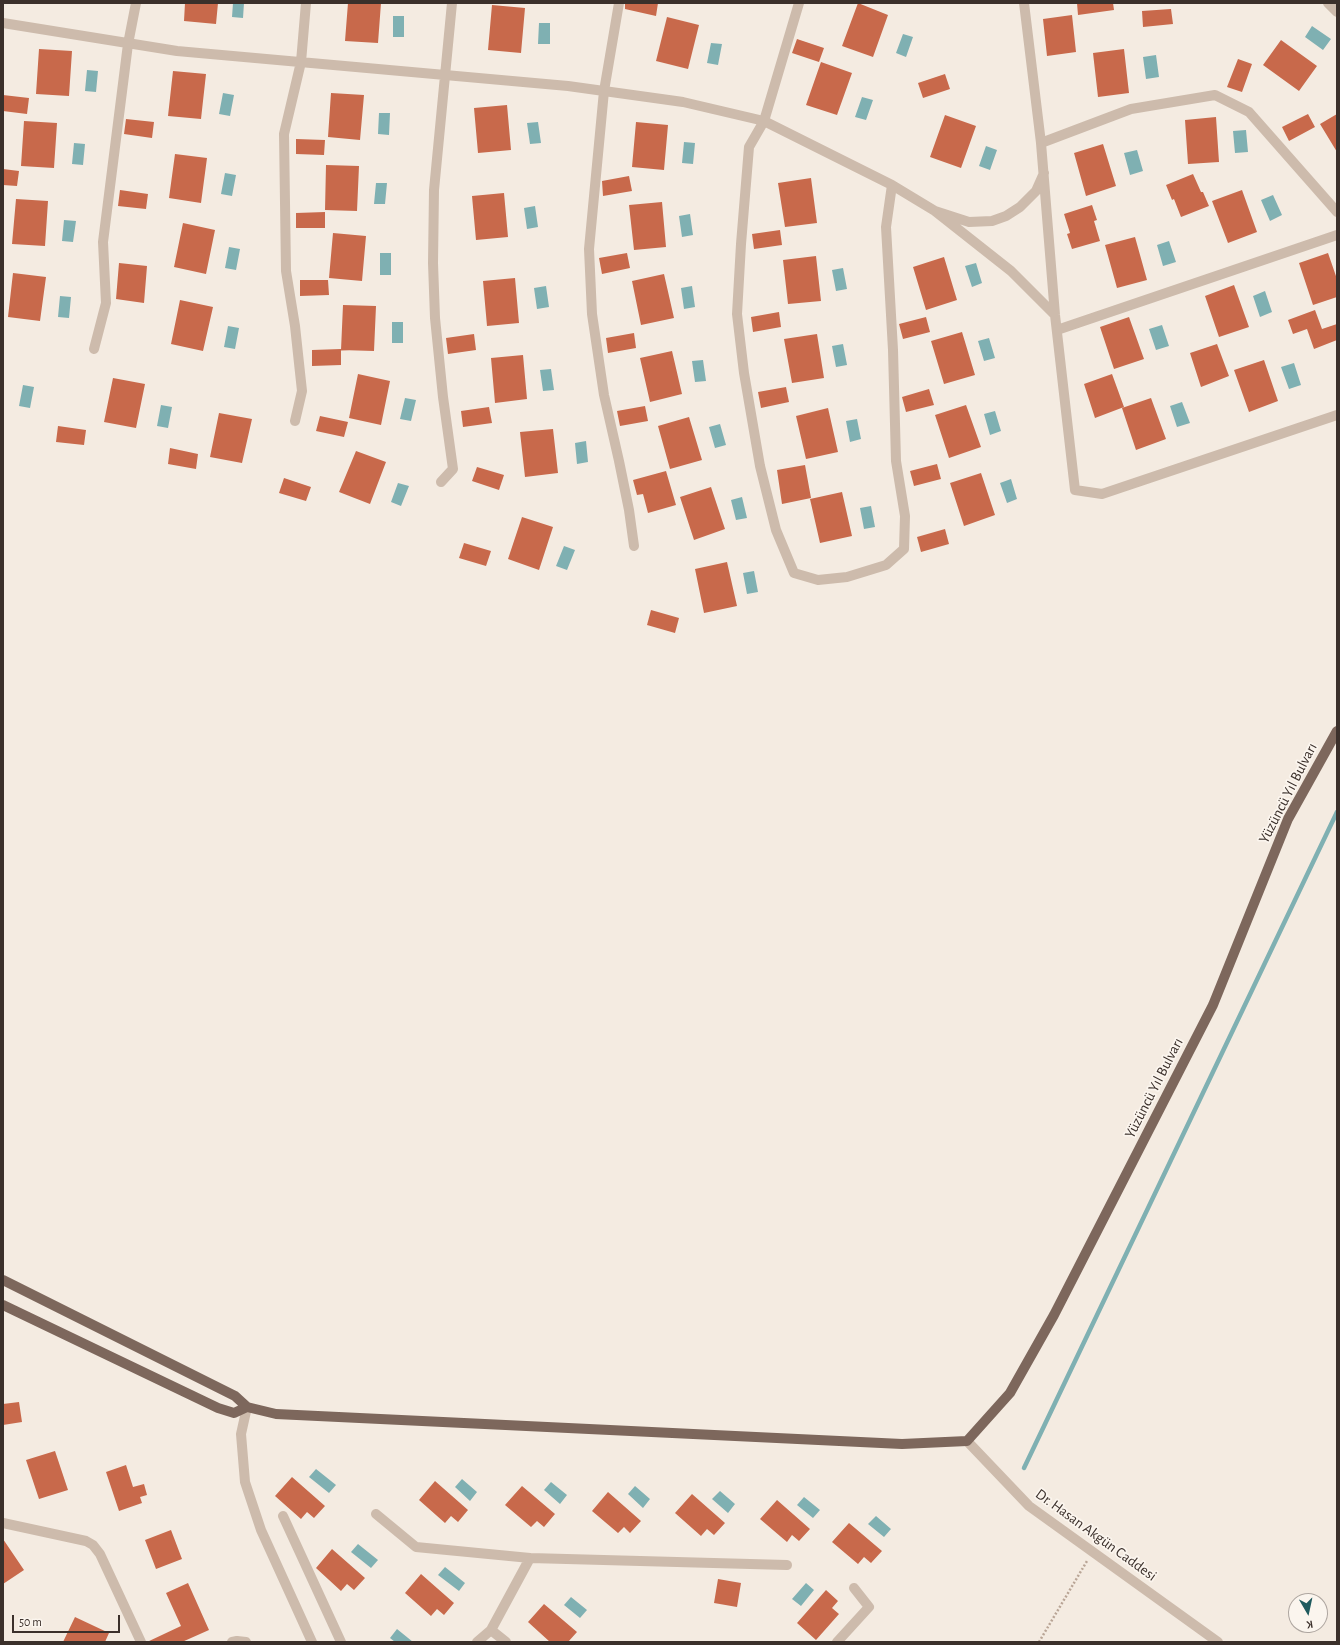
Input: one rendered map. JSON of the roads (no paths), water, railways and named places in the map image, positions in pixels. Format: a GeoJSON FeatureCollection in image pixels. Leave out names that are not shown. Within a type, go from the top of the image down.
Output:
{"type":"FeatureCollection","features":[{"type":"Feature","properties":{"kind":"main road","name":"Yüzüncü Yıl Bulvarı"},"geometry":{"type":"LineString","coordinates":[[967,1441],[1010,1393],[1054,1315],[1213,1005],[1288,819],[1337,731]]}},
{"type":"Feature","properties":{"kind":"main road"},"geometry":{"type":"LineString","coordinates":[[3,1280],[235,1396],[248,1407],[276,1414],[902,1444],[967,1441]]}},
{"type":"Feature","properties":{"kind":"main road"},"geometry":{"type":"LineString","coordinates":[[3,1304],[218,1408],[234,1413],[248,1407]]}},
{"type":"Feature","properties":{"kind":"street"},"geometry":{"type":"LineString","coordinates":[[94,349],[106,303],[103,242],[128,44],[136,3]]}},
{"type":"Feature","properties":{"kind":"street"},"geometry":{"type":"LineString","coordinates":[[295,421],[302,391],[295,326],[286,271],[284,134],[301,62],[306,3]]}},
{"type":"Feature","properties":{"kind":"street"},"geometry":{"type":"LineString","coordinates":[[441,482],[454,469],[443,397],[435,318],[433,264],[434,190],[452,3]]}},
{"type":"Feature","properties":{"kind":"street"},"geometry":{"type":"LineString","coordinates":[[619,3],[604,91],[589,249],[592,314],[604,395],[629,510],[634,546]]}},
{"type":"Feature","properties":{"kind":"street"},"geometry":{"type":"LineString","coordinates":[[799,3],[764,121],[749,147],[741,237],[737,314],[743,366],[760,466],[776,530],[794,573],[818,580],[846,577],[886,564],[904,549],[905,516],[896,461],[893,350],[886,227],[892,185]]}},
{"type":"Feature","properties":{"kind":"street"},"geometry":{"type":"LineString","coordinates":[[1024,3],[1041,143],[1055,315],[1075,490],[1102,494],[1337,415]]}},
{"type":"Feature","properties":{"kind":"street"},"geometry":{"type":"LineString","coordinates":[[1328,3],[1337,12]]}},
{"type":"Feature","properties":{"kind":"street"},"geometry":{"type":"LineString","coordinates":[[3,23],[177,51],[568,86],[683,102],[764,121],[892,185],[935,211],[1011,271],[1055,315]]}},
{"type":"Feature","properties":{"kind":"street"},"geometry":{"type":"LineString","coordinates":[[1041,143],[1131,109],[1215,95],[1249,112],[1337,212]]}},
{"type":"Feature","properties":{"kind":"street"},"geometry":{"type":"LineString","coordinates":[[935,211],[969,222],[992,221],[1006,216],[1020,207],[1036,191],[1044,172]]}},
{"type":"Feature","properties":{"kind":"street"},"geometry":{"type":"LineString","coordinates":[[1057,330],[1337,235]]}},
{"type":"Feature","properties":{"kind":"street"},"geometry":{"type":"LineString","coordinates":[[248,1407],[241,1434],[245,1482],[260,1530],[312,1642]]}},
{"type":"Feature","properties":{"kind":"street","name":"Dr. Hasan Akgün Caddesi"},"geometry":{"type":"LineString","coordinates":[[967,1441],[1029,1506],[1218,1642]]}},
{"type":"Feature","properties":{"kind":"street"},"geometry":{"type":"LineString","coordinates":[[376,1514],[416,1547],[530,1558],[787,1565]]}},
{"type":"Feature","properties":{"kind":"street"},"geometry":{"type":"LineString","coordinates":[[283,1516],[341,1642]]}},
{"type":"Feature","properties":{"kind":"street"},"geometry":{"type":"LineString","coordinates":[[3,1522],[86,1541],[93,1545],[100,1554],[141,1642]]}},
{"type":"Feature","properties":{"kind":"street"},"geometry":{"type":"LineString","coordinates":[[477,1642],[491,1630],[530,1558]]}},
{"type":"Feature","properties":{"kind":"street"},"geometry":{"type":"LineString","coordinates":[[837,1642],[869,1607],[854,1588]]}},
{"type":"Feature","properties":{"kind":"street"},"geometry":{"type":"LineString","coordinates":[[491,1630],[506,1642]]}},
{"type":"Feature","properties":{"kind":"street"},"geometry":{"type":"LineString","coordinates":[[232,1642],[246,1642]]}},
{"type":"Feature","properties":{"kind":"water"},"geometry":{"type":"Polygon","coordinates":[[[233,3],[244,3],[243,18],[232,17],[233,3]]]}},
{"type":"Feature","properties":{"kind":"water"},"geometry":{"type":"Polygon","coordinates":[[[393,16],[404,16],[404,37],[393,37],[393,16]]]}},
{"type":"Feature","properties":{"kind":"water"},"geometry":{"type":"Polygon","coordinates":[[[539,23],[550,23],[550,44],[538,44],[539,23]]]}},
{"type":"Feature","properties":{"kind":"water"},"geometry":{"type":"Polygon","coordinates":[[[1312,26],[1331,39],[1323,50],[1305,37],[1312,26]]]}},
{"type":"Feature","properties":{"kind":"water"},"geometry":{"type":"Polygon","coordinates":[[[903,34],[913,37],[906,57],[896,53],[903,34]]]}},
{"type":"Feature","properties":{"kind":"water"},"geometry":{"type":"Polygon","coordinates":[[[711,43],[722,44],[718,65],[707,63],[711,43]]]}},
{"type":"Feature","properties":{"kind":"water"},"geometry":{"type":"Polygon","coordinates":[[[1156,55],[1159,77],[1146,79],[1143,57],[1156,55]]]}},
{"type":"Feature","properties":{"kind":"water"},"geometry":{"type":"Polygon","coordinates":[[[87,70],[98,71],[96,92],[85,91],[87,70]]]}},
{"type":"Feature","properties":{"kind":"water"},"geometry":{"type":"Polygon","coordinates":[[[223,93],[234,95],[230,116],[219,114],[223,93]]]}},
{"type":"Feature","properties":{"kind":"water"},"geometry":{"type":"Polygon","coordinates":[[[862,97],[873,100],[866,120],[855,117],[862,97]]]}},
{"type":"Feature","properties":{"kind":"water"},"geometry":{"type":"Polygon","coordinates":[[[379,113],[390,113],[389,135],[378,134],[379,113]]]}},
{"type":"Feature","properties":{"kind":"water"},"geometry":{"type":"Polygon","coordinates":[[[538,122],[541,143],[530,144],[527,123],[538,122]]]}},
{"type":"Feature","properties":{"kind":"water"},"geometry":{"type":"Polygon","coordinates":[[[1246,130],[1248,152],[1235,153],[1233,131],[1246,130]]]}},
{"type":"Feature","properties":{"kind":"water"},"geometry":{"type":"Polygon","coordinates":[[[684,142],[695,143],[693,164],[682,163],[684,142]]]}},
{"type":"Feature","properties":{"kind":"water"},"geometry":{"type":"Polygon","coordinates":[[[74,143],[85,144],[83,165],[72,164],[74,143]]]}},
{"type":"Feature","properties":{"kind":"water"},"geometry":{"type":"Polygon","coordinates":[[[986,146],[997,150],[990,170],[979,166],[986,146]]]}},
{"type":"Feature","properties":{"kind":"water"},"geometry":{"type":"Polygon","coordinates":[[[1137,150],[1143,171],[1130,175],[1124,153],[1137,150]]]}},
{"type":"Feature","properties":{"kind":"water"},"geometry":{"type":"Polygon","coordinates":[[[225,173],[236,175],[232,196],[221,194],[225,173]]]}},
{"type":"Feature","properties":{"kind":"water"},"geometry":{"type":"Polygon","coordinates":[[[376,183],[387,183],[385,204],[374,204],[376,183]]]}},
{"type":"Feature","properties":{"kind":"water"},"geometry":{"type":"Polygon","coordinates":[[[1273,195],[1282,215],[1270,221],[1261,200],[1273,195]]]}},
{"type":"Feature","properties":{"kind":"water"},"geometry":{"type":"Polygon","coordinates":[[[535,206],[538,227],[527,229],[524,208],[535,206]]]}},
{"type":"Feature","properties":{"kind":"water"},"geometry":{"type":"Polygon","coordinates":[[[690,214],[693,235],[682,237],[679,216],[690,214]]]}},
{"type":"Feature","properties":{"kind":"water"},"geometry":{"type":"Polygon","coordinates":[[[64,220],[76,221],[73,242],[62,241],[64,220]]]}},
{"type":"Feature","properties":{"kind":"water"},"geometry":{"type":"Polygon","coordinates":[[[1169,241],[1176,262],[1163,266],[1157,245],[1169,241]]]}},
{"type":"Feature","properties":{"kind":"water"},"geometry":{"type":"Polygon","coordinates":[[[229,247],[240,249],[236,270],[225,268],[229,247]]]}},
{"type":"Feature","properties":{"kind":"water"},"geometry":{"type":"Polygon","coordinates":[[[380,253],[391,253],[391,275],[380,275],[380,253]]]}},
{"type":"Feature","properties":{"kind":"water"},"geometry":{"type":"Polygon","coordinates":[[[976,263],[982,283],[972,287],[965,266],[976,263]]]}},
{"type":"Feature","properties":{"kind":"water"},"geometry":{"type":"Polygon","coordinates":[[[843,268],[847,289],[836,291],[832,270],[843,268]]]}},
{"type":"Feature","properties":{"kind":"water"},"geometry":{"type":"Polygon","coordinates":[[[546,286],[549,307],[537,309],[534,288],[546,286]]]}},
{"type":"Feature","properties":{"kind":"water"},"geometry":{"type":"Polygon","coordinates":[[[692,286],[695,307],[684,309],[681,288],[692,286]]]}},
{"type":"Feature","properties":{"kind":"water"},"geometry":{"type":"Polygon","coordinates":[[[1265,291],[1272,312],[1260,317],[1253,296],[1265,291]]]}},
{"type":"Feature","properties":{"kind":"water"},"geometry":{"type":"Polygon","coordinates":[[[60,296],[71,297],[69,318],[58,317],[60,296]]]}},
{"type":"Feature","properties":{"kind":"water"},"geometry":{"type":"Polygon","coordinates":[[[392,322],[403,322],[403,343],[392,343],[392,322]]]}},
{"type":"Feature","properties":{"kind":"water"},"geometry":{"type":"Polygon","coordinates":[[[1162,325],[1169,346],[1156,350],[1149,329],[1162,325]]]}},
{"type":"Feature","properties":{"kind":"water"},"geometry":{"type":"Polygon","coordinates":[[[228,326],[239,328],[235,349],[224,347],[228,326]]]}},
{"type":"Feature","properties":{"kind":"water"},"geometry":{"type":"Polygon","coordinates":[[[989,338],[995,358],[984,361],[978,341],[989,338]]]}},
{"type":"Feature","properties":{"kind":"water"},"geometry":{"type":"Polygon","coordinates":[[[843,344],[847,365],[836,367],[832,346],[843,344]]]}},
{"type":"Feature","properties":{"kind":"water"},"geometry":{"type":"Polygon","coordinates":[[[703,360],[706,381],[695,382],[692,361],[703,360]]]}},
{"type":"Feature","properties":{"kind":"water"},"geometry":{"type":"Polygon","coordinates":[[[1294,363],[1301,385],[1289,389],[1281,367],[1294,363]]]}},
{"type":"Feature","properties":{"kind":"water"},"geometry":{"type":"Polygon","coordinates":[[[551,369],[554,390],[543,391],[540,370],[551,369]]]}},
{"type":"Feature","properties":{"kind":"water"},"geometry":{"type":"Polygon","coordinates":[[[23,385],[34,387],[30,408],[19,406],[23,385]]]}},
{"type":"Feature","properties":{"kind":"water"},"geometry":{"type":"Polygon","coordinates":[[[405,398],[416,400],[411,421],[400,419],[405,398]]]}},
{"type":"Feature","properties":{"kind":"water"},"geometry":{"type":"Polygon","coordinates":[[[1182,402],[1190,423],[1177,427],[1170,406],[1182,402]]]}},
{"type":"Feature","properties":{"kind":"water"},"geometry":{"type":"Polygon","coordinates":[[[161,405],[172,407],[168,428],[157,426],[161,405]]]}},
{"type":"Feature","properties":{"kind":"water"},"geometry":{"type":"Polygon","coordinates":[[[995,411],[1001,431],[990,435],[984,414],[995,411]]]}},
{"type":"Feature","properties":{"kind":"water"},"geometry":{"type":"Polygon","coordinates":[[[857,419],[861,439],[850,442],[846,421],[857,419]]]}},
{"type":"Feature","properties":{"kind":"water"},"geometry":{"type":"Polygon","coordinates":[[[720,424],[726,445],[715,448],[709,427],[720,424]]]}},
{"type":"Feature","properties":{"kind":"water"},"geometry":{"type":"Polygon","coordinates":[[[586,441],[588,462],[577,464],[575,443],[586,441]]]}},
{"type":"Feature","properties":{"kind":"water"},"geometry":{"type":"Polygon","coordinates":[[[1011,479],[1017,499],[1007,503],[1000,483],[1011,479]]]}},
{"type":"Feature","properties":{"kind":"water"},"geometry":{"type":"Polygon","coordinates":[[[398,483],[409,486],[401,506],[391,502],[398,483]]]}},
{"type":"Feature","properties":{"kind":"water"},"geometry":{"type":"Polygon","coordinates":[[[742,497],[747,518],[736,520],[731,500],[742,497]]]}},
{"type":"Feature","properties":{"kind":"water"},"geometry":{"type":"Polygon","coordinates":[[[871,506],[875,527],[864,529],[860,508],[871,506]]]}},
{"type":"Feature","properties":{"kind":"water"},"geometry":{"type":"Polygon","coordinates":[[[564,546],[575,550],[567,570],[556,566],[564,546]]]}},
{"type":"Feature","properties":{"kind":"water"},"geometry":{"type":"Polygon","coordinates":[[[754,571],[758,592],[747,594],[743,573],[754,571]]]}},
{"type":"Feature","properties":{"kind":"water"},"geometry":{"type":"Polygon","coordinates":[[[316,1469],[336,1485],[329,1493],[309,1477],[316,1469]]]}},
{"type":"Feature","properties":{"kind":"water"},"geometry":{"type":"Polygon","coordinates":[[[462,1479],[477,1492],[470,1501],[455,1487],[462,1479]]]}},
{"type":"Feature","properties":{"kind":"water"},"geometry":{"type":"Polygon","coordinates":[[[551,1482],[567,1495],[560,1504],[544,1490],[551,1482]]]}},
{"type":"Feature","properties":{"kind":"water"},"geometry":{"type":"Polygon","coordinates":[[[635,1486],[650,1499],[643,1508],[628,1494],[635,1486]]]}},
{"type":"Feature","properties":{"kind":"water"},"geometry":{"type":"Polygon","coordinates":[[[720,1491],[735,1504],[728,1513],[712,1499],[720,1491]]]}},
{"type":"Feature","properties":{"kind":"water"},"geometry":{"type":"Polygon","coordinates":[[[804,1497],[820,1510],[813,1518],[797,1505],[804,1497]]]}},
{"type":"Feature","properties":{"kind":"water"},"geometry":{"type":"Polygon","coordinates":[[[876,1516],[891,1529],[884,1537],[868,1524],[876,1516]]]}},
{"type":"Feature","properties":{"kind":"water"},"geometry":{"type":"Polygon","coordinates":[[[358,1544],[378,1560],[371,1568],[351,1552],[358,1544]]]}},
{"type":"Feature","properties":{"kind":"water"},"geometry":{"type":"Polygon","coordinates":[[[445,1567],[465,1583],[459,1591],[438,1575],[445,1567]]]}},
{"type":"Feature","properties":{"kind":"water"},"geometry":{"type":"Polygon","coordinates":[[[806,1583],[814,1590],[801,1606],[792,1599],[806,1583]]]}},
{"type":"Feature","properties":{"kind":"water"},"geometry":{"type":"Polygon","coordinates":[[[571,1597],[587,1610],[580,1618],[564,1605],[571,1597]]]}},
{"type":"Feature","properties":{"kind":"water"},"geometry":{"type":"Polygon","coordinates":[[[397,1629],[413,1642],[395,1642],[390,1638],[397,1629]]]}},
{"type":"Feature","properties":{"kind":"waterway"},"geometry":{"type":"LineString","coordinates":[[1024,1468],[1337,812]]}}]}
